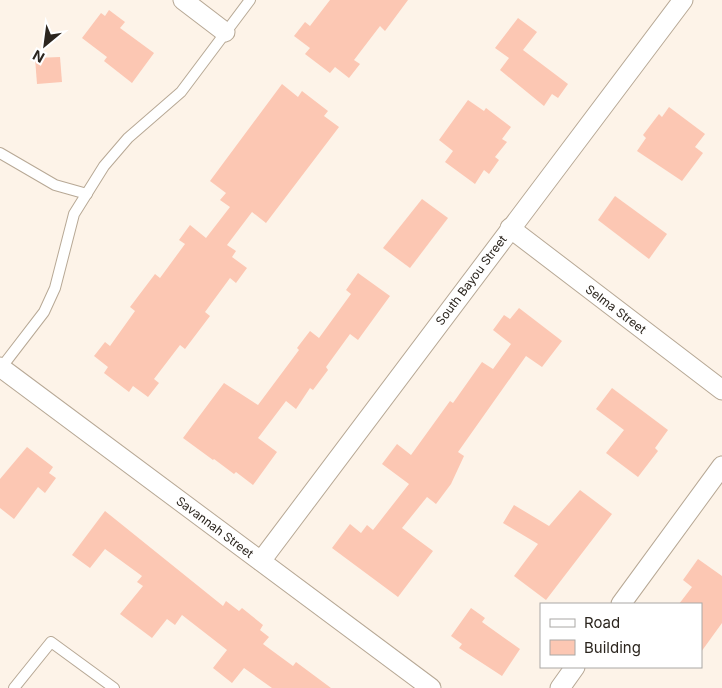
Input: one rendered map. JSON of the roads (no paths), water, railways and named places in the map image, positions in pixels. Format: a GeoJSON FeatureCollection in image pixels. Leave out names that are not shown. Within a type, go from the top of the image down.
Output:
{"type":"FeatureCollection","features":[{"type":"Feature","properties":{"kind":"street"},"geometry":{"type":"LineString","coordinates":[[183,0],[225,32]]}},
{"type":"Feature","properties":{"kind":"street","name":"South Bayou Street"},"geometry":{"type":"LineString","coordinates":[[261,562],[683,0]]}},
{"type":"Feature","properties":{"kind":"street","name":"Selma Street"},"geometry":{"type":"LineString","coordinates":[[510,228],[722,390]]}},
{"type":"Feature","properties":{"kind":"street","name":"Savannah Street"},"geometry":{"type":"LineString","coordinates":[[0,368],[430,688]]}},
{"type":"Feature","properties":{"kind":"street"},"geometry":{"type":"LineString","coordinates":[[622,603],[722,466]]}},
{"type":"Feature","properties":{"kind":"street"},"geometry":{"type":"LineString","coordinates":[[560,688],[574,668]]}},
{"type":"Feature","properties":{"kind":"lane"},"geometry":{"type":"LineString","coordinates":[[0,368],[44,312],[55,288],[74,214],[104,166],[128,138],[181,92],[250,0]]}},
{"type":"Feature","properties":{"kind":"lane"},"geometry":{"type":"LineString","coordinates":[[0,153],[55,185],[87,194]]}},
{"type":"Feature","properties":{"kind":"lane"},"geometry":{"type":"LineString","coordinates":[[14,688],[50,642],[114,688]]}}]}
